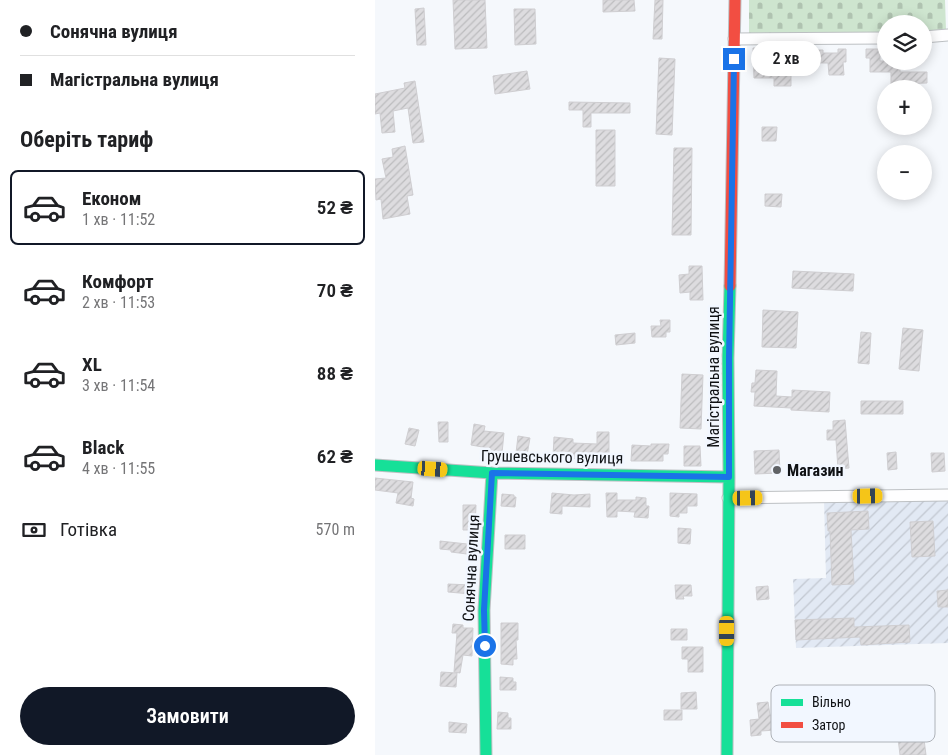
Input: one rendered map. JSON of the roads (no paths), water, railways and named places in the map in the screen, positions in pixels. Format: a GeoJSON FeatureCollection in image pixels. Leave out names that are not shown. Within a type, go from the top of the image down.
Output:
{"type":"FeatureCollection","features":[{"type":"Feature","properties":{"kind":"main road","name":"Магістральна вулиця"},"geometry":{"type":"LineString","coordinates":[[727,755],[728,371],[735,0]]}},
{"type":"Feature","properties":{"kind":"main road","name":"Грушевського вулиця"},"geometry":{"type":"LineString","coordinates":[[375,465],[492,473],[729,477]]}},
{"type":"Feature","properties":{"kind":"main road","name":"Сонячна вулиця"},"geometry":{"type":"LineString","coordinates":[[486,755],[484,610],[492,473]]}},
{"type":"Feature","properties":{"kind":"street"},"geometry":{"type":"LineString","coordinates":[[932,36],[948,35]]}},
{"type":"Feature","properties":{"kind":"street"},"geometry":{"type":"LineString","coordinates":[[734,38],[877,38]]}},
{"type":"Feature","properties":{"kind":"street"},"geometry":{"type":"LineString","coordinates":[[728,498],[948,495]]}},
{"type":"Feature","properties":{"kind":"place","name":"Магазин"},"geometry":{"type":"Point","coordinates":[777,470]}}]}
